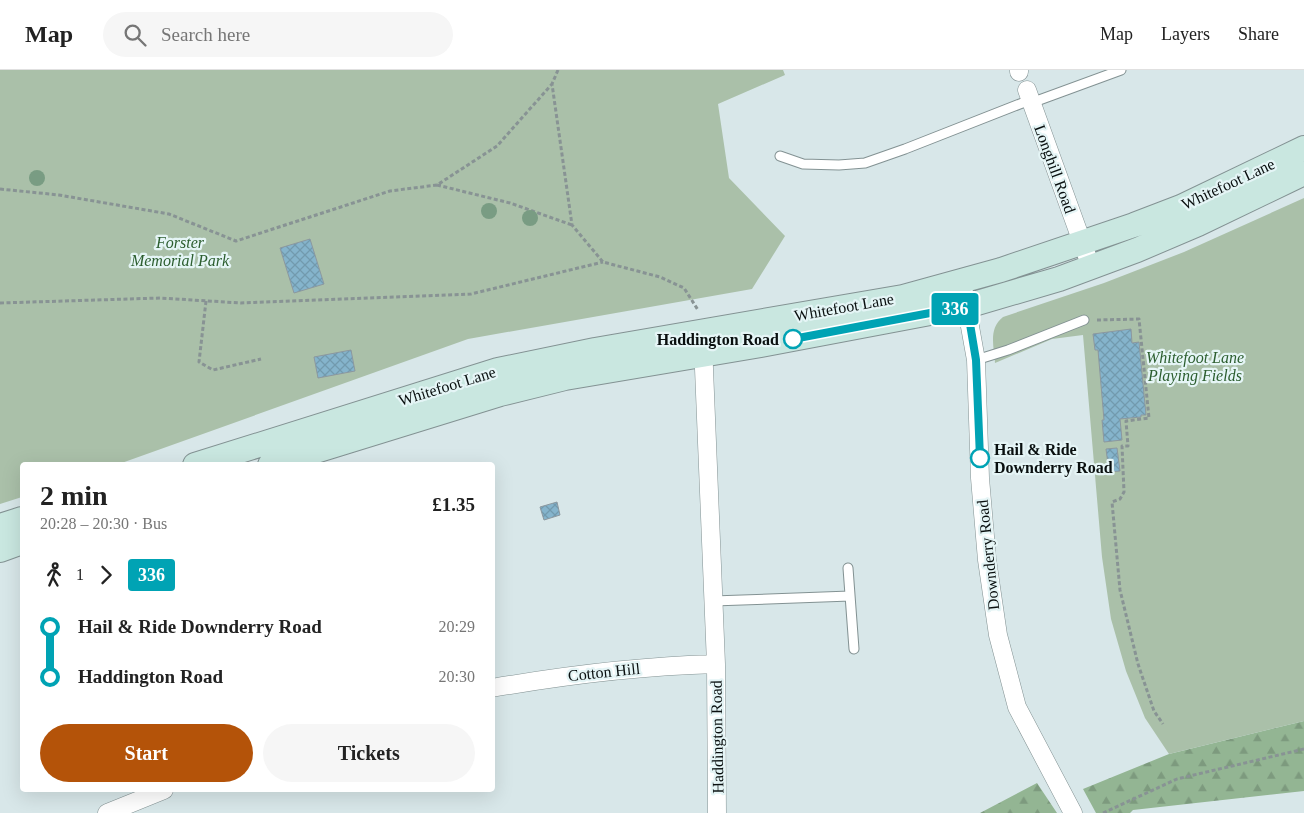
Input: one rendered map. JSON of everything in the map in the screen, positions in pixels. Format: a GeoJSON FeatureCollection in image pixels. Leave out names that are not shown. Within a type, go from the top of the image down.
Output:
{"type":"FeatureCollection","features":[{"type":"Feature","properties":{"kind":"street","name":"Longhill Road"},"geometry":{"type":"LineString","coordinates":[[1029,97],[1091,267]]}},
{"type":"Feature","properties":{"kind":"street","name":"Whitefoot Lane"},"geometry":{"type":"LineString","coordinates":[[205,462],[498,370],[595,350],[700,320],[902,297],[962,282],[1013,267],[1181,206],[1304,148]]}},
{"type":"Feature","properties":{"kind":"street","name":"Whitefoot Lane"},"geometry":{"type":"LineString","coordinates":[[280,462],[500,394],[565,378],[704,355],[967,306],[1059,280],[1198,224],[1304,174]]}},
{"type":"Feature","properties":{"kind":"street","name":"Downderry Road"},"geometry":{"type":"LineString","coordinates":[[962,282],[976,360],[980,478],[987,560],[998,635],[1017,707],[1073,813]]}},
{"type":"Feature","properties":{"kind":"street","name":"Haddington Road"},"geometry":{"type":"LineString","coordinates":[[700,320],[704,355],[716,664],[718,813]]}},
{"type":"Feature","properties":{"kind":"street"},"geometry":{"type":"LineString","coordinates":[[0,526],[20,520]]}},
{"type":"Feature","properties":{"kind":"street"},"geometry":{"type":"LineString","coordinates":[[0,550],[20,543]]}},
{"type":"Feature","properties":{"kind":"street","name":"Cotton Hill"},"geometry":{"type":"LineString","coordinates":[[495,687],[560,676],[635,668],[716,664]]}},
{"type":"Feature","properties":{"kind":"street"},"geometry":{"type":"LineString","coordinates":[[107,813],[159,792]]}},
{"type":"Feature","properties":{"kind":"lane"},"geometry":{"type":"LineString","coordinates":[[780,156],[803,164],[865,163],[905,149],[1029,97],[1121,70]]}},
{"type":"Feature","properties":{"kind":"lane","name":"Longhill Road"},"geometry":{"type":"LineString","coordinates":[[1019,71],[1029,97]]}},
{"type":"Feature","properties":{"kind":"lane"},"geometry":{"type":"LineString","coordinates":[[976,360],[1008,350],[1084,320]]}},
{"type":"Feature","properties":{"kind":"lane"},"geometry":{"type":"LineString","coordinates":[[848,568],[854,648]]}},
{"type":"Feature","properties":{"kind":"lane"},"geometry":{"type":"LineString","coordinates":[[713,601],[850,596]]}},
{"type":"Feature","properties":{"kind":"path"},"geometry":{"type":"LineString","coordinates":[[437,185],[497,146],[552,84],[558,70]]}},
{"type":"Feature","properties":{"kind":"path"},"geometry":{"type":"LineString","coordinates":[[552,84],[572,225]]}},
{"type":"Feature","properties":{"kind":"path"},"geometry":{"type":"LineString","coordinates":[[0,189],[59,195],[169,214],[236,241],[390,191],[437,185],[510,203],[572,225],[603,262]]}},
{"type":"Feature","properties":{"kind":"path"},"geometry":{"type":"LineString","coordinates":[[0,303],[160,298],[241,303],[471,294],[603,262],[660,277],[684,288],[700,320]]}},
{"type":"Feature","properties":{"kind":"path"},"geometry":{"type":"LineString","coordinates":[[206,301],[198,362],[213,370],[261,359]]}},
{"type":"Feature","properties":{"kind":"path"},"geometry":{"type":"LineString","coordinates":[[1084,320],[1139,319],[1149,418],[1126,421],[1128,446],[1122,446],[1124,492],[1120,499],[1112,502],[1120,590],[1134,646],[1154,710],[1163,724]]}},
{"type":"Feature","properties":{"kind":"path"},"geometry":{"type":"LineString","coordinates":[[1103,813],[1177,779],[1304,749]]}},
{"type":"Feature","properties":{"kind":"green space","name":"Forster Memorial Park"},"geometry":{"type":"Polygon","coordinates":[[[0,70],[783,70],[785,75],[718,104],[729,178],[785,236],[752,289],[468,339],[124,462],[20,462],[20,498],[0,504],[0,70]]]}},
{"type":"Feature","properties":{"kind":"green space","name":"Whitefoot Lane Playing Fields"},"geometry":{"type":"Polygon","coordinates":[[[1304,198],[1304,721],[1169,754],[1145,718],[1126,671],[1111,619],[1102,557],[1083,335],[1052,339],[995,363],[993,338],[995,327],[1003,317],[1104,283],[1184,252],[1304,198]]]}},
{"type":"Feature","properties":{"kind":"green space"},"geometry":{"type":"Polygon","coordinates":[[[1304,721],[1304,791],[1133,810],[1130,813],[1096,813],[1083,789],[1169,754],[1304,721]]]}},
{"type":"Feature","properties":{"kind":"green space"},"geometry":{"type":"Polygon","coordinates":[[[1037,783],[1057,813],[980,813],[1037,783]]]}},
{"type":"Feature","properties":{"kind":"building"},"geometry":{"type":"Polygon","coordinates":[[[310,239],[324,284],[294,293],[280,248],[310,239]]]}},
{"type":"Feature","properties":{"kind":"building"},"geometry":{"type":"Polygon","coordinates":[[[1131,329],[1132,343],[1139,342],[1146,415],[1120,419],[1122,440],[1104,442],[1098,350],[1095,350],[1093,334],[1131,329]]]}},
{"type":"Feature","properties":{"kind":"building"},"geometry":{"type":"Polygon","coordinates":[[[351,350],[355,371],[318,378],[314,357],[351,350]]]}},
{"type":"Feature","properties":{"kind":"building"},"geometry":{"type":"Polygon","coordinates":[[[1117,448],[1120,471],[1109,472],[1106,449],[1117,448]]]}},
{"type":"Feature","properties":{"kind":"building"},"geometry":{"type":"Polygon","coordinates":[[[557,502],[560,515],[544,520],[540,507],[557,502]]]}},
{"type":"Feature","properties":{"kind":"bus line","name":"336"},"geometry":{"type":"LineString","coordinates":[[793,339],[967,306],[976,360],[980,458]]}},
{"type":"Feature","properties":{"kind":"place","name":"Haddington Road"},"geometry":{"type":"Point","coordinates":[793,339]}},
{"type":"Feature","properties":{"kind":"place","name":"Hail & Ride Downderry Road"},"geometry":{"type":"Point","coordinates":[980,458]}}]}
